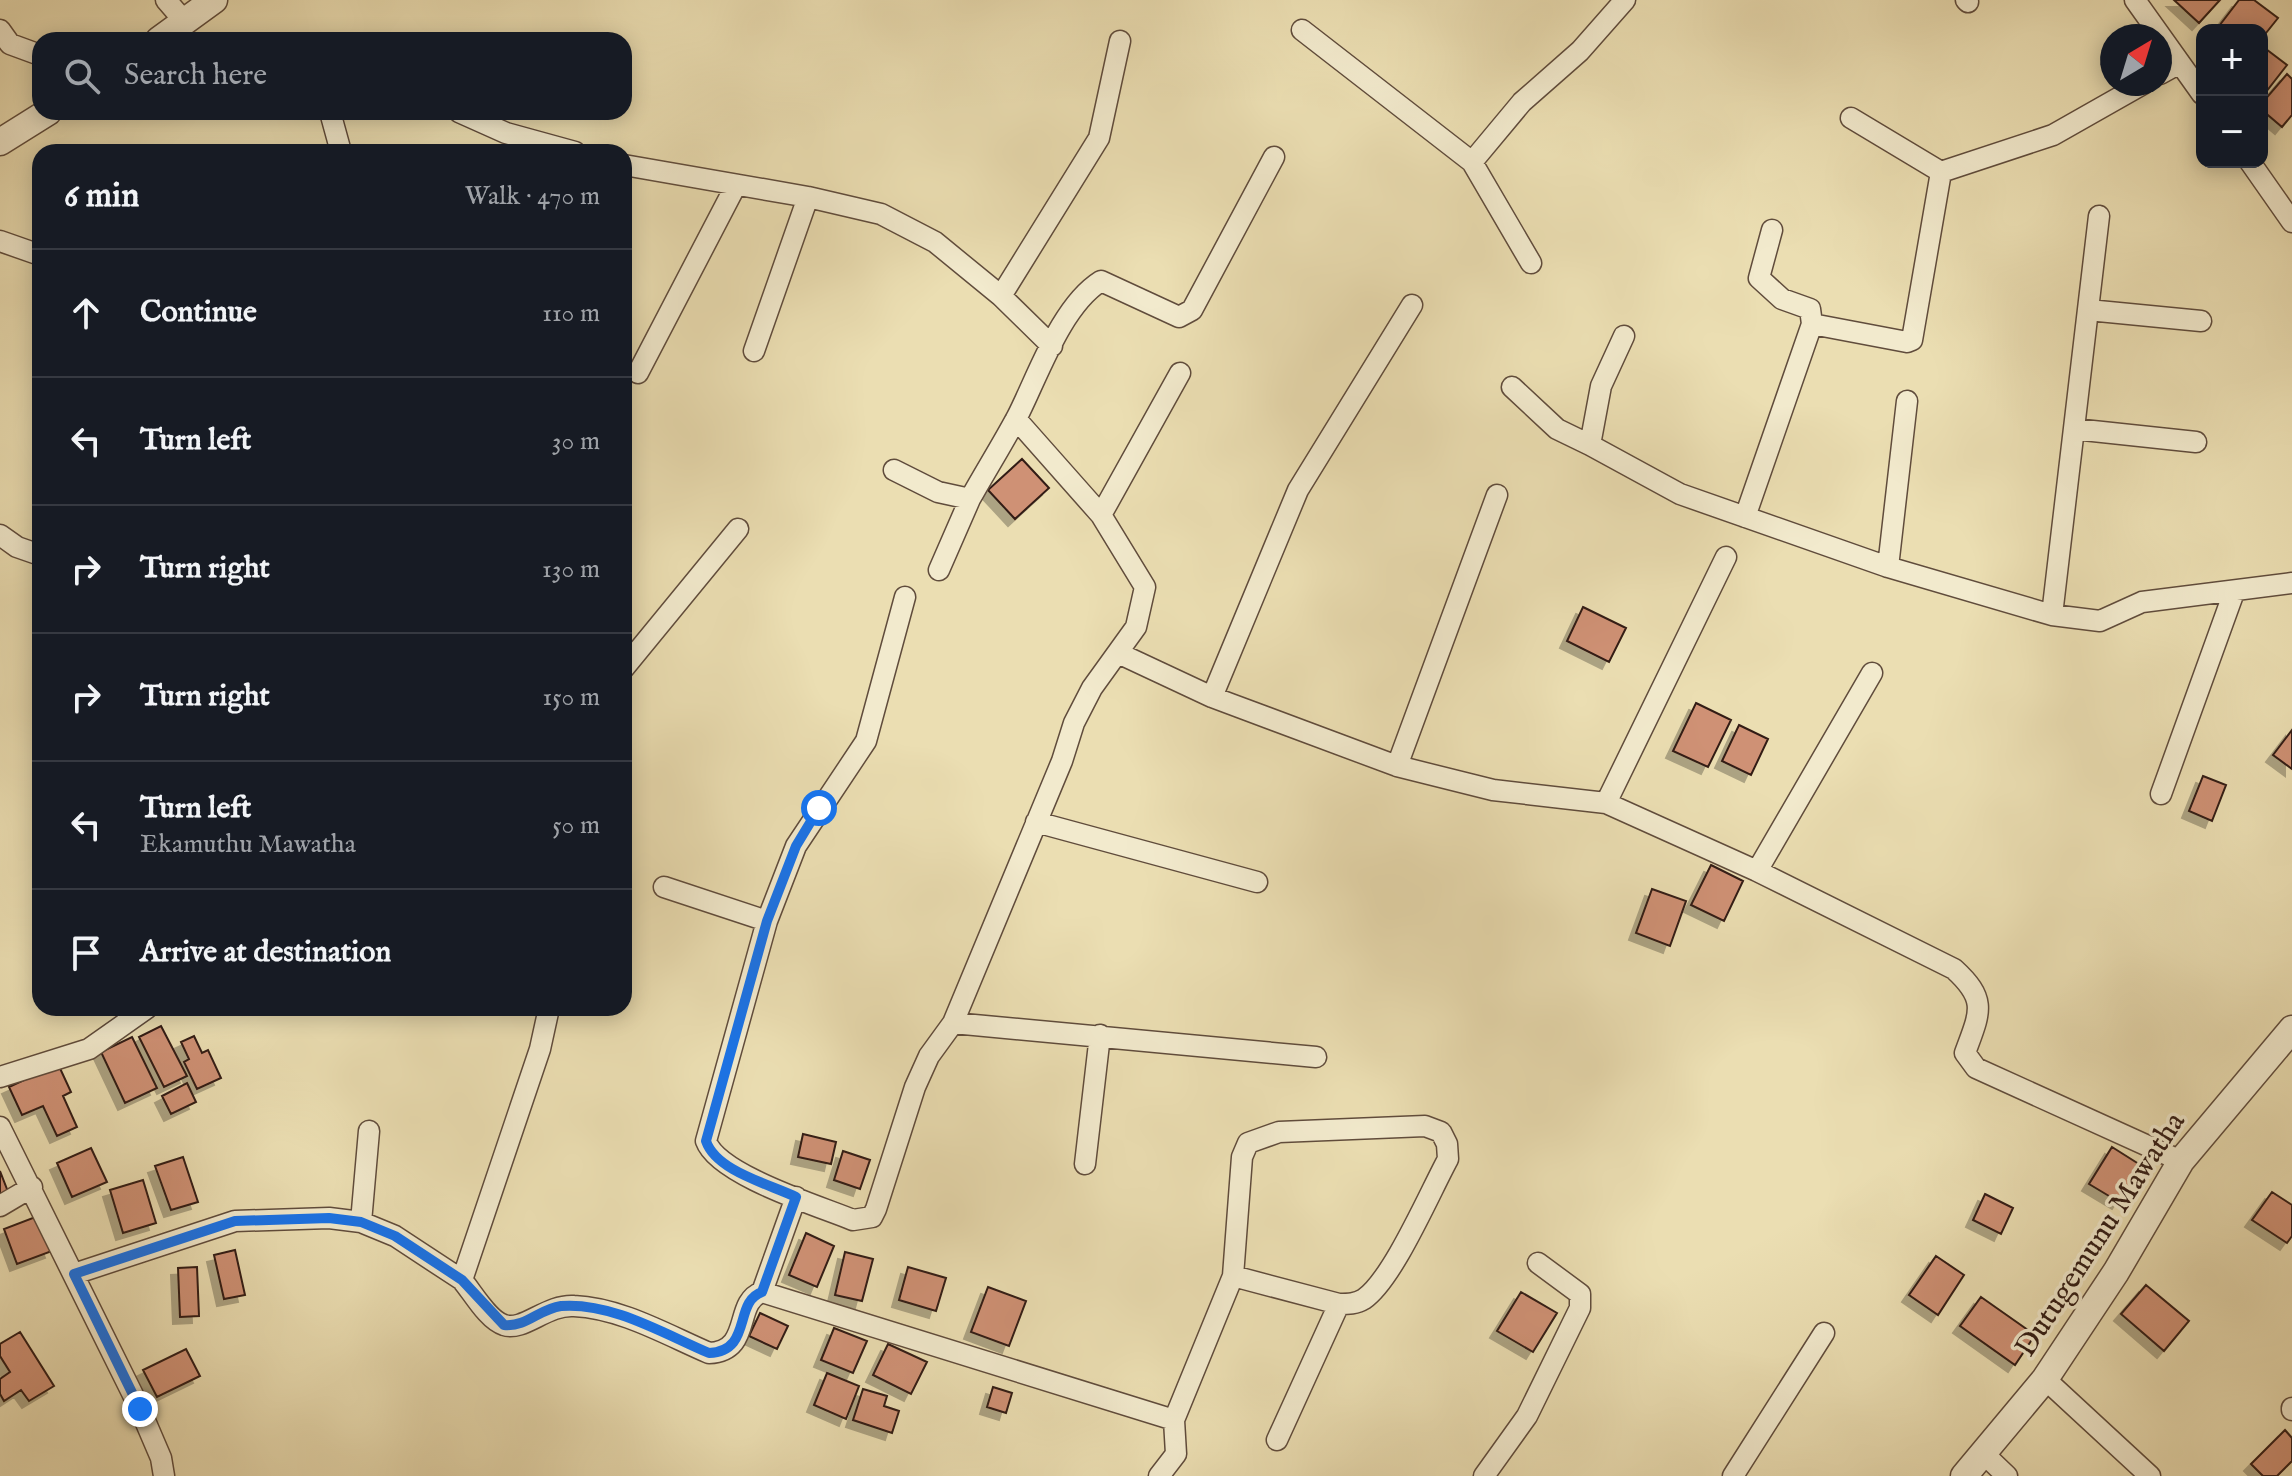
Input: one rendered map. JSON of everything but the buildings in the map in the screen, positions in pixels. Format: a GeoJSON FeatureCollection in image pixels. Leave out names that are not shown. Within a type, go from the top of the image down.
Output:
{"type":"FeatureCollection","features":[{"type":"Feature","properties":{"kind":"street"},"geometry":{"type":"LineString","coordinates":[[166,0],[185,22]]}},
{"type":"Feature","properties":{"kind":"street"},"geometry":{"type":"LineString","coordinates":[[171,32],[214,0]]}},
{"type":"Feature","properties":{"kind":"street"},"geometry":{"type":"LineString","coordinates":[[1472,162],[1522,102],[1580,51],[1625,0]]}},
{"type":"Feature","properties":{"kind":"street"},"geometry":{"type":"LineString","coordinates":[[2135,0],[2196,86]]}},
{"type":"Feature","properties":{"kind":"street"},"geometry":{"type":"LineString","coordinates":[[0,30],[10,44],[32,52]]}},
{"type":"Feature","properties":{"kind":"street"},"geometry":{"type":"LineString","coordinates":[[1302,30],[1472,162],[1531,263]]}},
{"type":"Feature","properties":{"kind":"street"},"geometry":{"type":"LineString","coordinates":[[1001,296],[1099,138],[1120,41]]}},
{"type":"Feature","properties":{"kind":"street"},"geometry":{"type":"LineString","coordinates":[[2172,67],[2180,63]]}},
{"type":"Feature","properties":{"kind":"street"},"geometry":{"type":"LineString","coordinates":[[1851,118],[1941,172],[2053,135],[2122,96]]}},
{"type":"Feature","properties":{"kind":"street"},"geometry":{"type":"LineString","coordinates":[[0,142],[35,120]]}},
{"type":"Feature","properties":{"kind":"street"},"geometry":{"type":"LineString","coordinates":[[332,120],[339,144]]}},
{"type":"Feature","properties":{"kind":"street"},"geometry":{"type":"LineString","coordinates":[[477,120],[506,133],[546,144]]}},
{"type":"Feature","properties":{"kind":"street"},"geometry":{"type":"LineString","coordinates":[[939,570],[970,499],[1085,291],[1101,281],[1179,317],[1192,310],[1274,157]]}},
{"type":"Feature","properties":{"kind":"street"},"geometry":{"type":"LineString","coordinates":[[632,166],[808,197],[881,214],[935,242],[1001,296],[1052,346]]}},
{"type":"Feature","properties":{"kind":"street"},"geometry":{"type":"LineString","coordinates":[[2254,168],[2292,222]]}},
{"type":"Feature","properties":{"kind":"street"},"geometry":{"type":"LineString","coordinates":[[1812,324],[1907,342],[1912,340],[1941,172]]}},
{"type":"Feature","properties":{"kind":"street"},"geometry":{"type":"LineString","coordinates":[[638,373],[736,185]]}},
{"type":"Feature","properties":{"kind":"street"},"geometry":{"type":"LineString","coordinates":[[754,351],[808,197]]}},
{"type":"Feature","properties":{"kind":"street"},"geometry":{"type":"LineString","coordinates":[[2052,615],[2099,216]]}},
{"type":"Feature","properties":{"kind":"street"},"geometry":{"type":"LineString","coordinates":[[1745,517],[1812,324],[1810,309],[1782,299],[1759,278],[1772,230]]}},
{"type":"Feature","properties":{"kind":"street"},"geometry":{"type":"LineString","coordinates":[[0,241],[32,252]]}},
{"type":"Feature","properties":{"kind":"street"},"geometry":{"type":"LineString","coordinates":[[1212,697],[1298,490],[1412,305]]}},
{"type":"Feature","properties":{"kind":"street"},"geometry":{"type":"LineString","coordinates":[[2088,310],[2201,321]]}},
{"type":"Feature","properties":{"kind":"street"},"geometry":{"type":"LineString","coordinates":[[1590,445],[1601,386],[1624,336]]}},
{"type":"Feature","properties":{"kind":"street"},"geometry":{"type":"LineString","coordinates":[[1101,515],[1180,373]]}},
{"type":"Feature","properties":{"kind":"street"},"geometry":{"type":"LineString","coordinates":[[1512,387],[1557,429],[1680,494],[1888,567],[2052,615],[2100,621],[2142,602],[2292,583]]}},
{"type":"Feature","properties":{"kind":"street"},"geometry":{"type":"LineString","coordinates":[[1888,567],[1907,401]]}},
{"type":"Feature","properties":{"kind":"street"},"geometry":{"type":"LineString","coordinates":[[905,597],[866,741],[796,846],[767,921],[706,1141],[709,1150],[728,1165],[853,1220],[872,1217],[929,1056],[953,1023],[1074,723],[1092,688],[1136,627],[1145,587],[1101,515],[1016,419]]}},
{"type":"Feature","properties":{"kind":"street"},"geometry":{"type":"LineString","coordinates":[[2074,429],[2196,442]]}},
{"type":"Feature","properties":{"kind":"street"},"geometry":{"type":"LineString","coordinates":[[894,470],[938,492],[970,499]]}},
{"type":"Feature","properties":{"kind":"street"},"geometry":{"type":"LineString","coordinates":[[1397,766],[1497,495]]}},
{"type":"Feature","properties":{"kind":"street"},"geometry":{"type":"LineString","coordinates":[[632,658],[738,529]]}},
{"type":"Feature","properties":{"kind":"street"},"geometry":{"type":"LineString","coordinates":[[0,535],[17,547],[32,552]]}},
{"type":"Feature","properties":{"kind":"street"},"geometry":{"type":"LineString","coordinates":[[1606,803],[1726,557]]}},
{"type":"Feature","properties":{"kind":"street"},"geometry":{"type":"LineString","coordinates":[[2161,794],[2234,592]]}},
{"type":"Feature","properties":{"kind":"street"},"geometry":{"type":"LineString","coordinates":[[1118,653],[1212,697],[1397,766],[1493,790],[1606,803],[1757,871],[1954,969],[1974,987],[1980,1012],[1965,1053],[1976,1068],[2181,1161]]}},
{"type":"Feature","properties":{"kind":"street"},"geometry":{"type":"LineString","coordinates":[[1757,871],[1872,673]]}},
{"type":"Feature","properties":{"kind":"street"},"geometry":{"type":"LineString","coordinates":[[1036,822],[1257,882]]}},
{"type":"Feature","properties":{"kind":"street"},"geometry":{"type":"LineString","coordinates":[[664,887],[767,921]]}},
{"type":"Feature","properties":{"kind":"street"},"geometry":{"type":"LineString","coordinates":[[0,1077],[89,1049],[136,1016]]}},
{"type":"Feature","properties":{"kind":"street"},"geometry":{"type":"LineString","coordinates":[[462,1280],[527,1091],[547,1016]]}},
{"type":"Feature","properties":{"kind":"street"},"geometry":{"type":"LineString","coordinates":[[953,1023],[1316,1057]]}},
{"type":"Feature","properties":{"kind":"street","name":"Dutugemunu Mawatha"},"geometry":{"type":"LineString","coordinates":[[1964,1476],[2045,1379],[2116,1272],[2181,1161],[2291,1031]]}},
{"type":"Feature","properties":{"kind":"street"},"geometry":{"type":"LineString","coordinates":[[1085,1164],[1100,1035]]}},
{"type":"Feature","properties":{"kind":"street"},"geometry":{"type":"LineString","coordinates":[[1159,1476],[1176,1454],[1174,1420],[1233,1276],[1242,1157],[1248,1143],[1279,1132],[1425,1126],[1441,1132],[1447,1144],[1448,1159],[1388,1271],[1366,1297],[1355,1304],[1339,1304],[1233,1276]]}},
{"type":"Feature","properties":{"kind":"street"},"geometry":{"type":"LineString","coordinates":[[0,1127],[140,1409],[161,1458],[164,1476]]}},
{"type":"Feature","properties":{"kind":"street"},"geometry":{"type":"LineString","coordinates":[[361,1222],[369,1131]]}},
{"type":"Feature","properties":{"kind":"street"},"geometry":{"type":"LineString","coordinates":[[0,1206],[32,1187]]}},
{"type":"Feature","properties":{"kind":"street"},"geometry":{"type":"LineString","coordinates":[[74,1274],[235,1221],[329,1218],[361,1222],[395,1236],[462,1280],[504,1325],[518,1326],[548,1308],[574,1306],[612,1312],[709,1353],[718,1352],[736,1341],[749,1303],[762,1292],[796,1197]]}},
{"type":"Feature","properties":{"kind":"street"},"geometry":{"type":"LineString","coordinates":[[1484,1476],[1527,1416],[1580,1308],[1580,1294],[1538,1263]]}},
{"type":"Feature","properties":{"kind":"street"},"geometry":{"type":"LineString","coordinates":[[762,1292],[1174,1420]]}},
{"type":"Feature","properties":{"kind":"street"},"geometry":{"type":"LineString","coordinates":[[1277,1440],[1339,1304]]}},
{"type":"Feature","properties":{"kind":"street"},"geometry":{"type":"LineString","coordinates":[[1733,1476],[1824,1333]]}},
{"type":"Feature","properties":{"kind":"street"},"geometry":{"type":"LineString","coordinates":[[2045,1379],[2150,1476]]}},
{"type":"Feature","properties":{"kind":"street"},"geometry":{"type":"LineString","coordinates":[[1984,1454],[2007,1476]]}},
{"type":"Feature","properties":{"kind":"route"},"geometry":{"type":"LineString","coordinates":[[140,1409],[74,1274],[235,1221],[329,1218],[361,1222],[395,1236],[462,1280],[495,1319],[504,1325],[518,1326],[548,1308],[574,1306],[612,1312],[709,1353],[727,1348],[736,1341],[749,1303],[762,1292],[796,1197],[728,1165],[709,1150],[706,1141],[767,921],[796,846],[819,808]]}}]}
